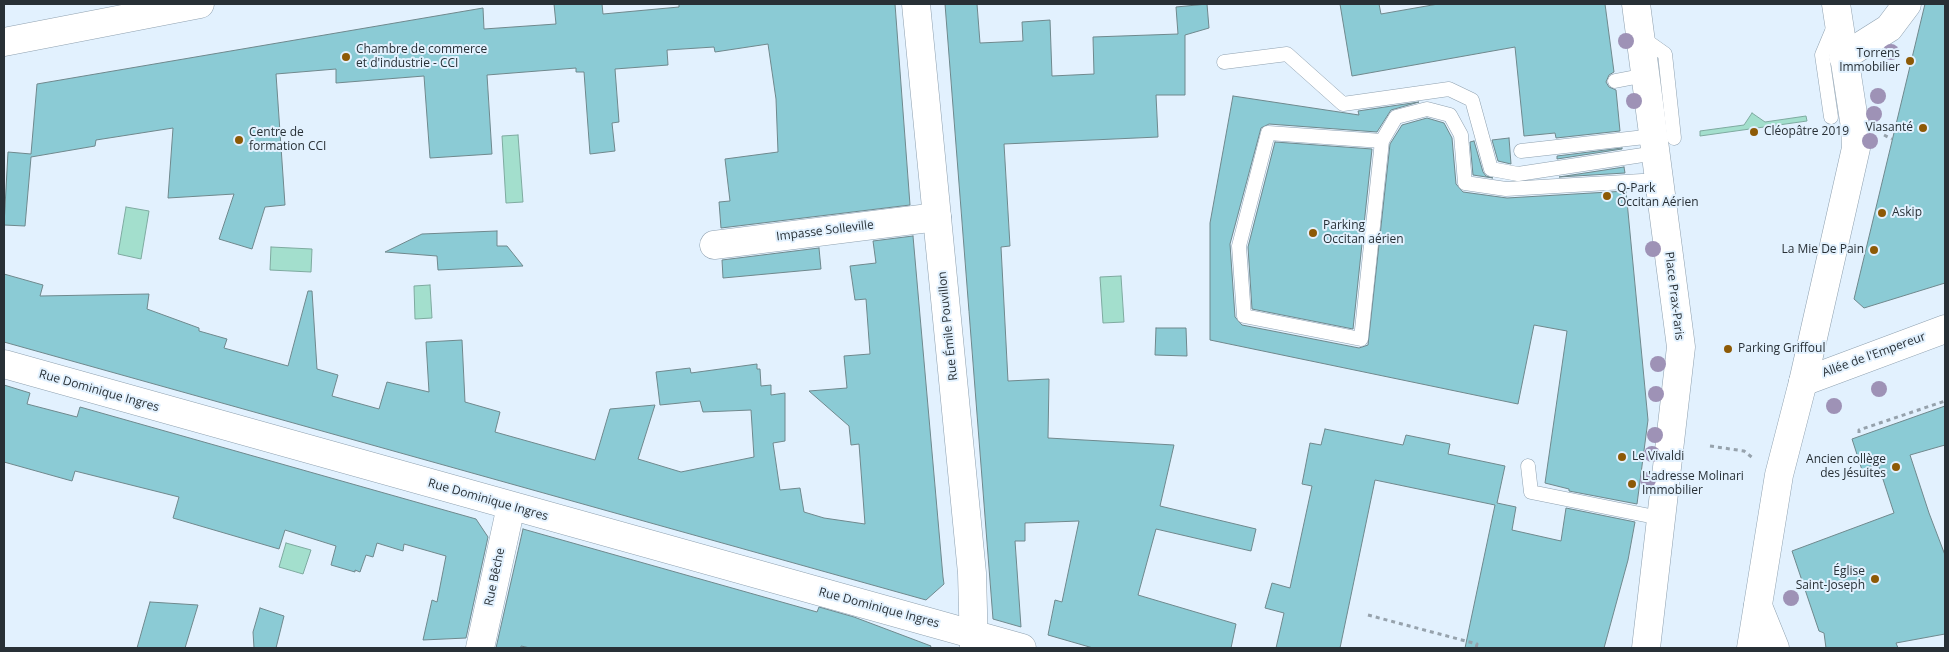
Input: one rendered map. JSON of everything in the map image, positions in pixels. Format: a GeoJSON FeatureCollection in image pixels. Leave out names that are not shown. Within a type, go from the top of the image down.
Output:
{"type":"FeatureCollection","features":[{"type":"Feature","properties":{"kind":"street"},"geometry":{"type":"LineString","coordinates":[[4,42],[200,4]]}},
{"type":"Feature","properties":{"kind":"street","name":"Rue Émile Pouvillon"},"geometry":{"type":"LineString","coordinates":[[916,4],[972,574],[974,641]]}},
{"type":"Feature","properties":{"kind":"street","name":"Place Prax-Paris"},"geometry":{"type":"LineString","coordinates":[[1636,4],[1646,75],[1661,143],[1650,181],[1681,347],[1646,648]]}},
{"type":"Feature","properties":{"kind":"street"},"geometry":{"type":"LineString","coordinates":[[1843,57],[1889,28],[1907,4]]}},
{"type":"Feature","properties":{"kind":"street"},"geometry":{"type":"LineString","coordinates":[[1751,648],[1779,475],[1803,382],[1856,148],[1855,127],[1837,12]]}},
{"type":"Feature","properties":{"kind":"street","name":"Impasse Solleville"},"geometry":{"type":"LineString","coordinates":[[714,245],[937,217]]}},
{"type":"Feature","properties":{"kind":"street","name":"Allée de l'Empereur"},"geometry":{"type":"LineString","coordinates":[[1803,382],[1945,329]]}},
{"type":"Feature","properties":{"kind":"street","name":"Rue Dominique Ingres"},"geometry":{"type":"LineString","coordinates":[[4,364],[511,506],[974,641],[1022,648]]}},
{"type":"Feature","properties":{"kind":"street","name":"Rue Bêche"},"geometry":{"type":"LineString","coordinates":[[480,648],[511,506]]}},
{"type":"Feature","properties":{"kind":"street"},"geometry":{"type":"LineString","coordinates":[[1758,606],[1775,648]]}},
{"type":"Feature","properties":{"kind":"lane"},"geometry":{"type":"LineString","coordinates":[[1831,117],[1822,54],[1837,12]]}},
{"type":"Feature","properties":{"kind":"lane"},"geometry":{"type":"LineString","coordinates":[[1641,37],[1665,54],[1661,143]]}},
{"type":"Feature","properties":{"kind":"lane"},"geometry":{"type":"LineString","coordinates":[[1224,62],[1287,54],[1343,104],[1449,89],[1472,100],[1491,169],[1518,174],[1661,143]]}},
{"type":"Feature","properties":{"kind":"lane"},"geometry":{"type":"LineString","coordinates":[[1615,81],[1646,75]]}},
{"type":"Feature","properties":{"kind":"lane"},"geometry":{"type":"LineString","coordinates":[[1382,141],[1268,133],[1239,246],[1244,316],[1361,339],[1382,141],[1396,117],[1427,109],[1450,115],[1461,135],[1465,183],[1506,189],[1650,181]]}},
{"type":"Feature","properties":{"kind":"lane"},"geometry":{"type":"LineString","coordinates":[[1521,152],[1661,143]]}},
{"type":"Feature","properties":{"kind":"lane"},"geometry":{"type":"LineString","coordinates":[[1610,194],[1650,181]]}},
{"type":"Feature","properties":{"kind":"lane"},"geometry":{"type":"LineString","coordinates":[[1528,466],[1531,492],[1660,518]]}},
{"type":"Feature","properties":{"kind":"path"},"geometry":{"type":"LineString","coordinates":[[1860,433],[1859,430],[1945,401]]}},
{"type":"Feature","properties":{"kind":"path"},"geometry":{"type":"LineString","coordinates":[[1710,446],[1744,451]]}},
{"type":"Feature","properties":{"kind":"path"},"geometry":{"type":"LineString","coordinates":[[1368,615],[1476,644],[1476,648]]}},
{"type":"Feature","properties":{"kind":"shaded area"},"geometry":{"type":"Polygon","coordinates":[[[1752,113],[1765,122],[1806,116],[1807,121],[1700,136],[1700,131],[1744,125],[1752,113]]]}},
{"type":"Feature","properties":{"kind":"shaded area"},"geometry":{"type":"Polygon","coordinates":[[[518,135],[523,202],[506,203],[502,136],[518,135]]]}},
{"type":"Feature","properties":{"kind":"shaded area"},"geometry":{"type":"Polygon","coordinates":[[[126,207],[149,211],[141,259],[118,254],[126,207]]]}},
{"type":"Feature","properties":{"kind":"shaded area"},"geometry":{"type":"Polygon","coordinates":[[[271,247],[312,249],[311,272],[270,270],[271,247]]]}},
{"type":"Feature","properties":{"kind":"shaded area"},"geometry":{"type":"Polygon","coordinates":[[[1121,276],[1124,322],[1103,323],[1100,277],[1121,276]]]}},
{"type":"Feature","properties":{"kind":"shaded area"},"geometry":{"type":"Polygon","coordinates":[[[430,285],[432,318],[415,319],[414,286],[430,285]]]}},
{"type":"Feature","properties":{"kind":"shaded area"},"geometry":{"type":"Polygon","coordinates":[[[286,543],[311,550],[303,574],[279,567],[286,543]]]}},
{"type":"Feature","properties":{"kind":"building"},"geometry":{"type":"Polygon","coordinates":[[[554,4],[602,4],[603,14],[679,7],[679,4],[895,4],[910,205],[721,228],[719,202],[730,201],[725,159],[778,152],[776,99],[768,44],[715,52],[714,47],[667,50],[668,65],[615,69],[619,122],[612,123],[615,151],[590,154],[584,72],[576,72],[576,68],[487,75],[492,154],[430,158],[424,76],[336,83],[336,69],[276,74],[285,205],[265,207],[252,249],[219,239],[234,194],[168,198],[173,128],[96,140],[95,146],[31,157],[25,226],[4,225],[8,152],[31,154],[37,84],[483,8],[484,29],[556,24],[554,4]]]}},
{"type":"Feature","properties":{"kind":"building"},"geometry":{"type":"Polygon","coordinates":[[[945,4],[977,4],[980,43],[1023,41],[1022,22],[1050,20],[1052,76],[1094,74],[1093,37],[1178,34],[1176,7],[1207,4],[1209,28],[1185,35],[1185,95],[1156,95],[1158,137],[1004,144],[1010,246],[1001,247],[1008,381],[1049,379],[1048,438],[1174,445],[1160,506],[1256,529],[1251,551],[1156,529],[1138,595],[1236,624],[1231,648],[1093,648],[1048,635],[1055,600],[1062,602],[1079,521],[1025,523],[1025,541],[1015,541],[1021,627],[993,619],[945,4]]]}},
{"type":"Feature","properties":{"kind":"building"},"geometry":{"type":"Polygon","coordinates":[[[1340,4],[1379,4],[1381,14],[1438,4],[1605,4],[1614,72],[1609,75],[1606,82],[1609,87],[1616,90],[1620,131],[1556,138],[1555,133],[1524,136],[1515,47],[1352,76],[1340,4]]]}},
{"type":"Feature","properties":{"kind":"building"},"geometry":{"type":"Polygon","coordinates":[[[1925,4],[1945,4],[1945,283],[1864,308],[1854,299],[1925,4]]]}},
{"type":"Feature","properties":{"kind":"building"},"geometry":{"type":"Polygon","coordinates":[[[1233,96],[1359,115],[1358,111],[1419,102],[1391,110],[1377,132],[1269,124],[1261,128],[1230,244],[1235,317],[1242,325],[1359,348],[1368,345],[1390,144],[1402,125],[1427,118],[1444,123],[1452,138],[1456,184],[1463,192],[1507,198],[1626,191],[1648,420],[1637,504],[1569,491],[1569,489],[1545,483],[1567,331],[1534,325],[1518,404],[1210,340],[1210,223],[1233,96]]]}},
{"type":"Feature","properties":{"kind":"building"},"geometry":{"type":"Polygon","coordinates":[[[1509,138],[1511,164],[1498,161],[1492,140],[1509,138]]]}},
{"type":"Feature","properties":{"kind":"building"},"geometry":{"type":"Polygon","coordinates":[[[1474,141],[1483,172],[1486,176],[1493,178],[1473,175],[1470,142],[1474,141]]]}},
{"type":"Feature","properties":{"kind":"building"},"geometry":{"type":"Polygon","coordinates":[[[1275,142],[1372,149],[1353,329],[1252,309],[1248,247],[1275,142]]]}},
{"type":"Feature","properties":{"kind":"building"},"geometry":{"type":"Polygon","coordinates":[[[1622,149],[1557,159],[1557,156],[1622,149]]]}},
{"type":"Feature","properties":{"kind":"building"},"geometry":{"type":"Polygon","coordinates":[[[1624,167],[1625,173],[1559,177],[1624,167]]]}},
{"type":"Feature","properties":{"kind":"building"},"geometry":{"type":"Polygon","coordinates":[[[497,231],[497,246],[507,246],[523,266],[438,270],[437,256],[385,252],[422,234],[497,231]]]}},
{"type":"Feature","properties":{"kind":"building"},"geometry":{"type":"Polygon","coordinates":[[[913,236],[944,584],[926,600],[4,342],[4,274],[43,285],[40,296],[149,294],[147,309],[199,328],[199,331],[227,339],[224,348],[288,366],[308,291],[312,291],[317,369],[338,375],[332,396],[379,409],[387,382],[429,392],[426,342],[462,340],[465,402],[500,412],[495,432],[595,460],[610,409],[655,405],[638,459],[681,472],[754,457],[751,410],[703,412],[700,401],[660,405],[656,372],[690,368],[691,373],[757,364],[757,369],[760,369],[761,386],[771,385],[771,395],[785,393],[785,441],[773,443],[780,490],[800,488],[804,512],[824,518],[865,524],[859,444],[851,445],[849,426],[809,391],[847,388],[844,356],[870,354],[866,299],[855,300],[850,266],[876,263],[873,241],[913,236]]]}},
{"type":"Feature","properties":{"kind":"building"},"geometry":{"type":"Polygon","coordinates":[[[819,248],[821,269],[723,278],[722,260],[819,248]]]}},
{"type":"Feature","properties":{"kind":"building"},"geometry":{"type":"Polygon","coordinates":[[[1156,328],[1186,328],[1187,356],[1155,355],[1156,328]]]}},
{"type":"Feature","properties":{"kind":"building"},"geometry":{"type":"Polygon","coordinates":[[[4,385],[30,393],[27,404],[77,417],[80,407],[476,519],[488,537],[466,638],[423,640],[432,600],[437,602],[446,556],[404,544],[403,551],[377,543],[373,557],[366,555],[360,572],[355,570],[355,572],[331,565],[336,546],[285,530],[279,549],[173,518],[179,497],[75,471],[72,481],[4,462],[4,385]]]}},
{"type":"Feature","properties":{"kind":"building"},"geometry":{"type":"Polygon","coordinates":[[[1945,406],[1945,445],[1910,455],[1945,555],[1945,634],[1896,643],[1898,648],[1826,648],[1824,633],[1819,631],[1792,551],[1894,513],[1878,464],[1862,470],[1852,439],[1945,406]]]}},
{"type":"Feature","properties":{"kind":"building"},"geometry":{"type":"Polygon","coordinates":[[[1325,429],[1403,445],[1406,435],[1450,444],[1448,454],[1505,466],[1497,503],[1516,507],[1512,530],[1561,541],[1566,508],[1635,522],[1628,560],[1604,648],[1465,648],[1495,505],[1375,480],[1340,648],[1276,648],[1284,613],[1265,608],[1272,583],[1290,588],[1312,486],[1302,484],[1310,443],[1321,445],[1325,429]]]}},
{"type":"Feature","properties":{"kind":"building"},"geometry":{"type":"Polygon","coordinates":[[[523,529],[817,612],[819,607],[854,617],[931,646],[930,648],[530,648],[521,646],[521,648],[496,648],[523,529]]]}},
{"type":"Feature","properties":{"kind":"building"},"geometry":{"type":"Polygon","coordinates":[[[150,602],[198,605],[185,648],[137,648],[150,602]]]}},
{"type":"Feature","properties":{"kind":"building"},"geometry":{"type":"Polygon","coordinates":[[[260,608],[284,616],[276,648],[254,648],[253,632],[260,608]]]}},
{"type":"Feature","properties":{"kind":"place","name":"Chambre de commerce et d'industrie - CCI"},"geometry":{"type":"Point","coordinates":[346,57]}},
{"type":"Feature","properties":{"kind":"place","name":"Torrens Immobilier"},"geometry":{"type":"Point","coordinates":[1910,61]}},
{"type":"Feature","properties":{"kind":"place","name":"Viasanté"},"geometry":{"type":"Point","coordinates":[1923,128]}},
{"type":"Feature","properties":{"kind":"place","name":"Cléopâtre 2019"},"geometry":{"type":"Point","coordinates":[1754,132]}},
{"type":"Feature","properties":{"kind":"place","name":"Centre de formation CCI"},"geometry":{"type":"Point","coordinates":[239,140]}},
{"type":"Feature","properties":{"kind":"place","name":"Q-Park Occitan Aérien"},"geometry":{"type":"Point","coordinates":[1607,196]}},
{"type":"Feature","properties":{"kind":"place","name":"Askip"},"geometry":{"type":"Point","coordinates":[1882,213]}},
{"type":"Feature","properties":{"kind":"place","name":"Parking Occitan aérien"},"geometry":{"type":"Point","coordinates":[1313,233]}},
{"type":"Feature","properties":{"kind":"place","name":"La Mie De Pain"},"geometry":{"type":"Point","coordinates":[1874,250]}},
{"type":"Feature","properties":{"kind":"place","name":"Parking Griffoul"},"geometry":{"type":"Point","coordinates":[1728,349]}},
{"type":"Feature","properties":{"kind":"place","name":"Le Vivaldi"},"geometry":{"type":"Point","coordinates":[1622,457]}},
{"type":"Feature","properties":{"kind":"place","name":"Ancien collège des Jésuites"},"geometry":{"type":"Point","coordinates":[1896,467]}},
{"type":"Feature","properties":{"kind":"place","name":"L'adresse Molinari Immobilier"},"geometry":{"type":"Point","coordinates":[1632,484]}},
{"type":"Feature","properties":{"kind":"place","name":"Église Saint-Joseph"},"geometry":{"type":"Point","coordinates":[1875,579]}}]}
